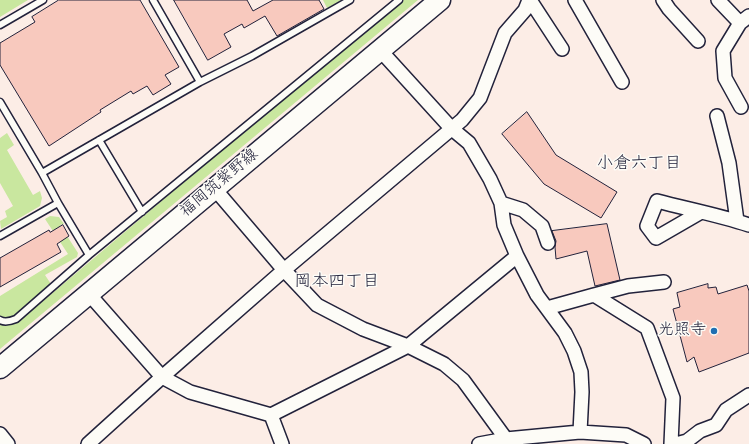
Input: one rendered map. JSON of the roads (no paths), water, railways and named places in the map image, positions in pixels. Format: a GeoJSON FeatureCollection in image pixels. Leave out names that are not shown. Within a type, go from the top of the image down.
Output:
{"type":"FeatureCollection","features":[{"type":"Feature","properties":{"kind":"main road","name":"福岡筑紫野線"},"geometry":{"type":"LineString","coordinates":[[0,368],[440,0]]}},
{"type":"Feature","properties":{"kind":"street"},"geometry":{"type":"LineString","coordinates":[[530,0],[562,49]]}},
{"type":"Feature","properties":{"kind":"street"},"geometry":{"type":"LineString","coordinates":[[88,444],[284,270],[462,120],[480,98],[505,33],[525,10],[530,0]]}},
{"type":"Feature","properties":{"kind":"street"},"geometry":{"type":"LineString","coordinates":[[575,0],[622,82]]}},
{"type":"Feature","properties":{"kind":"street"},"geometry":{"type":"LineString","coordinates":[[663,0],[669,9],[698,41]]}},
{"type":"Feature","properties":{"kind":"street"},"geometry":{"type":"LineString","coordinates":[[718,0],[745,20],[723,51],[725,78],[741,107]]}},
{"type":"Feature","properties":{"kind":"street"},"geometry":{"type":"LineString","coordinates":[[380,50],[451,128],[469,143],[490,179],[502,203],[504,225],[517,256],[537,295],[568,339],[574,351],[581,372],[582,392],[580,432]]}},
{"type":"Feature","properties":{"kind":"street"},"geometry":{"type":"LineString","coordinates":[[701,212],[743,223],[717,116]]}},
{"type":"Feature","properties":{"kind":"street"},"geometry":{"type":"LineString","coordinates":[[214,188],[284,270],[317,305],[363,329],[408,346],[444,364],[463,380],[506,439]]}},
{"type":"Feature","properties":{"kind":"street"},"geometry":{"type":"LineString","coordinates":[[502,203],[523,210],[542,226],[548,243]]}},
{"type":"Feature","properties":{"kind":"street"},"geometry":{"type":"LineString","coordinates":[[89,294],[162,377],[190,392],[271,415],[408,346],[517,256]]}},
{"type":"Feature","properties":{"kind":"street"},"geometry":{"type":"LineString","coordinates":[[547,308],[628,286],[664,282]]}},
{"type":"Feature","properties":{"kind":"street"},"geometry":{"type":"LineString","coordinates":[[594,295],[647,328],[673,398],[671,444]]}},
{"type":"Feature","properties":{"kind":"street"},"geometry":{"type":"LineString","coordinates":[[676,444],[687,441],[700,431],[716,425],[726,410],[749,395]]}},
{"type":"Feature","properties":{"kind":"street"},"geometry":{"type":"LineString","coordinates":[[271,415],[282,444]]}},
{"type":"Feature","properties":{"kind":"street"},"geometry":{"type":"LineString","coordinates":[[479,444],[506,439],[580,432],[626,435],[644,444]]}},
{"type":"Feature","properties":{"kind":"street"},"geometry":{"type":"LineString","coordinates":[[0,434],[8,444]]}},
{"type":"Feature","properties":{"kind":"lane"},"geometry":{"type":"LineString","coordinates":[[0,25],[43,0]]}},
{"type":"Feature","properties":{"kind":"lane"},"geometry":{"type":"LineString","coordinates":[[153,0],[200,82]]}},
{"type":"Feature","properties":{"kind":"lane"},"geometry":{"type":"LineString","coordinates":[[42,173],[200,82],[252,56],[350,0]]}},
{"type":"Feature","properties":{"kind":"lane"},"geometry":{"type":"LineString","coordinates":[[0,320],[3,322],[16,319],[89,255],[399,0]]}},
{"type":"Feature","properties":{"kind":"lane"},"geometry":{"type":"LineString","coordinates":[[0,102],[89,255]]}},
{"type":"Feature","properties":{"kind":"lane"},"geometry":{"type":"LineString","coordinates":[[100,140],[142,212]]}},
{"type":"Feature","properties":{"kind":"lane"},"geometry":{"type":"LineString","coordinates":[[0,236],[58,203]]}},
{"type":"Feature","properties":{"kind":"place","name":"光照寺"},"geometry":{"type":"Point","coordinates":[714,331]}},
{"type":"Feature","properties":{"kind":"district","name":"小倉六丁目"},"geometry":{"type":"Point","coordinates":[639,165]}},
{"type":"Feature","properties":{"kind":"district","name":"岡本四丁目"},"geometry":{"type":"Point","coordinates":[337,283]}}]}
